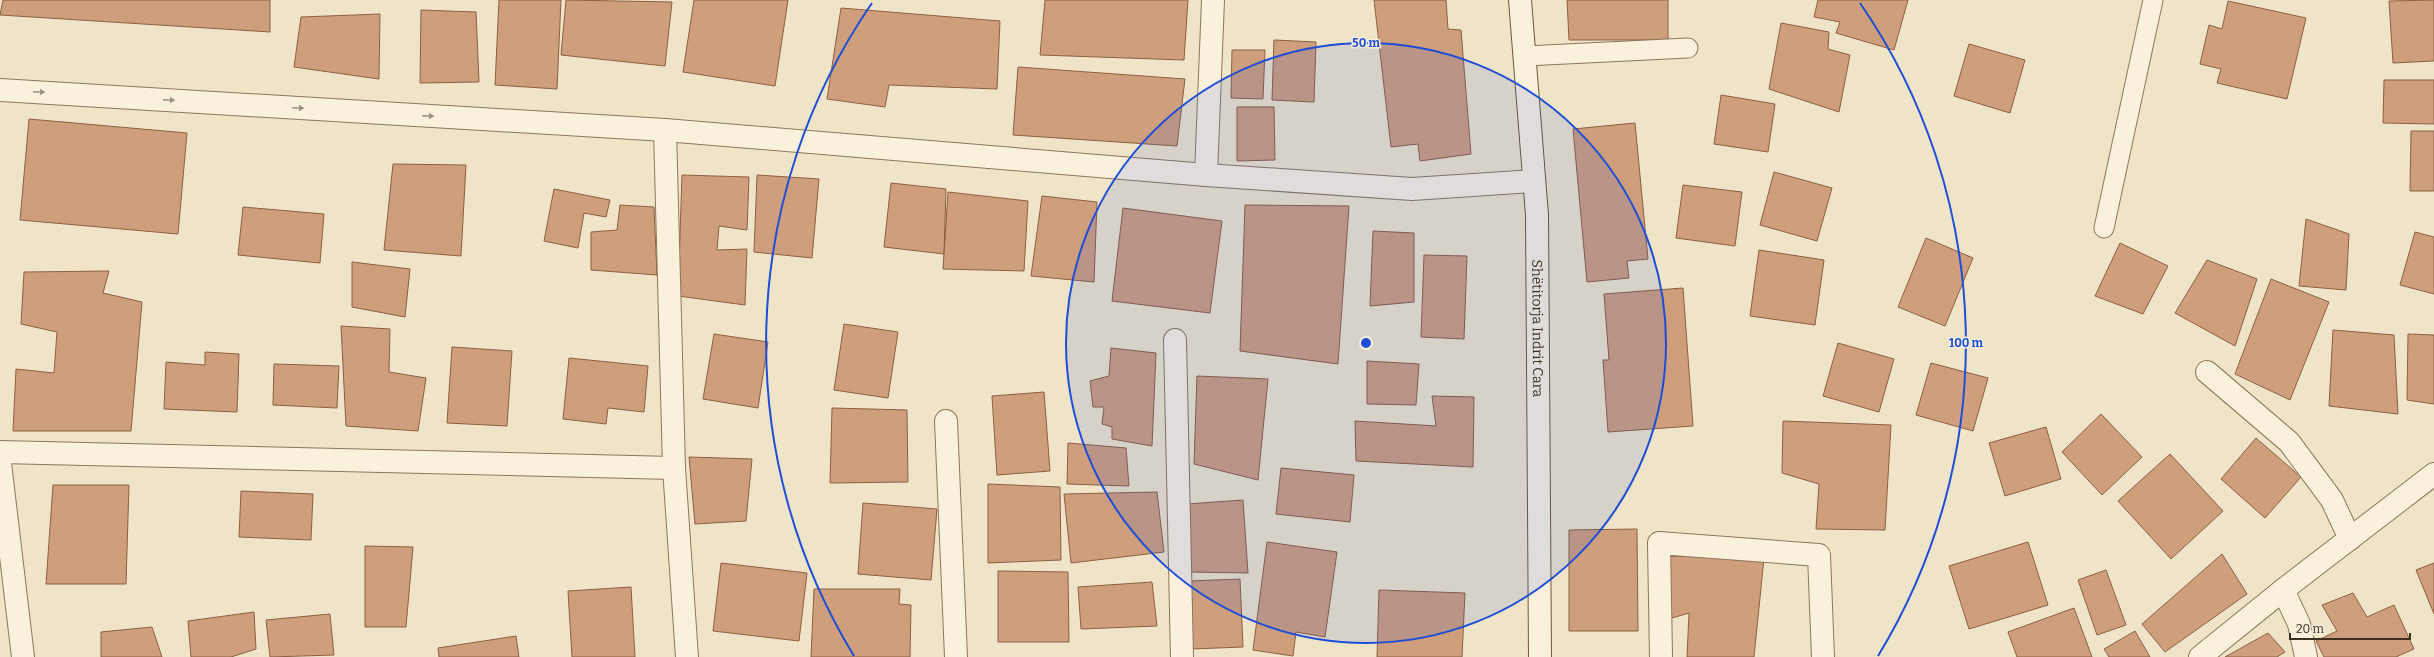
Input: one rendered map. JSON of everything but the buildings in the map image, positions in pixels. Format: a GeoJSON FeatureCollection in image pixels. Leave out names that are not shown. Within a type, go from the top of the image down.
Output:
{"type":"FeatureCollection","features":[{"type":"Feature","properties":{"kind":"street"},"geometry":{"type":"LineString","coordinates":[[1206,175],[1213,0]]}},
{"type":"Feature","properties":{"kind":"street","name":"Shëtitorja Indrit Cara"},"geometry":{"type":"LineString","coordinates":[[1520,0],[1537,215],[1540,657]]}},
{"type":"Feature","properties":{"kind":"street"},"geometry":{"type":"LineString","coordinates":[[0,90],[665,130],[1206,175],[1412,189],[1534,181]]}},
{"type":"Feature","properties":{"kind":"street"},"geometry":{"type":"LineString","coordinates":[[665,130],[674,468],[687,657]]}},
{"type":"Feature","properties":{"kind":"street"},"geometry":{"type":"LineString","coordinates":[[1175,340],[1182,657]]}},
{"type":"Feature","properties":{"kind":"street"},"geometry":{"type":"LineString","coordinates":[[2208,372],[2289,442],[2332,500],[2350,539]]}},
{"type":"Feature","properties":{"kind":"street"},"geometry":{"type":"LineString","coordinates":[[946,421],[956,657]]}},
{"type":"Feature","properties":{"kind":"street"},"geometry":{"type":"LineString","coordinates":[[0,452],[674,468]]}},
{"type":"Feature","properties":{"kind":"street"},"geometry":{"type":"LineString","coordinates":[[0,463],[23,657]]}},
{"type":"Feature","properties":{"kind":"street"},"geometry":{"type":"LineString","coordinates":[[2200,657],[2283,590],[2434,474]]}},
{"type":"Feature","properties":{"kind":"street"},"geometry":{"type":"LineString","coordinates":[[1661,657],[1659,543],[1819,555],[1823,657]]}},
{"type":"Feature","properties":{"kind":"street"},"geometry":{"type":"LineString","coordinates":[[2283,590],[2299,624],[2306,657]]}},
{"type":"Feature","properties":{"kind":"lane"},"geometry":{"type":"LineString","coordinates":[[2104,228],[2153,0]]}},
{"type":"Feature","properties":{"kind":"lane"},"geometry":{"type":"LineString","coordinates":[[1525,56],[1688,48]]}}]}
